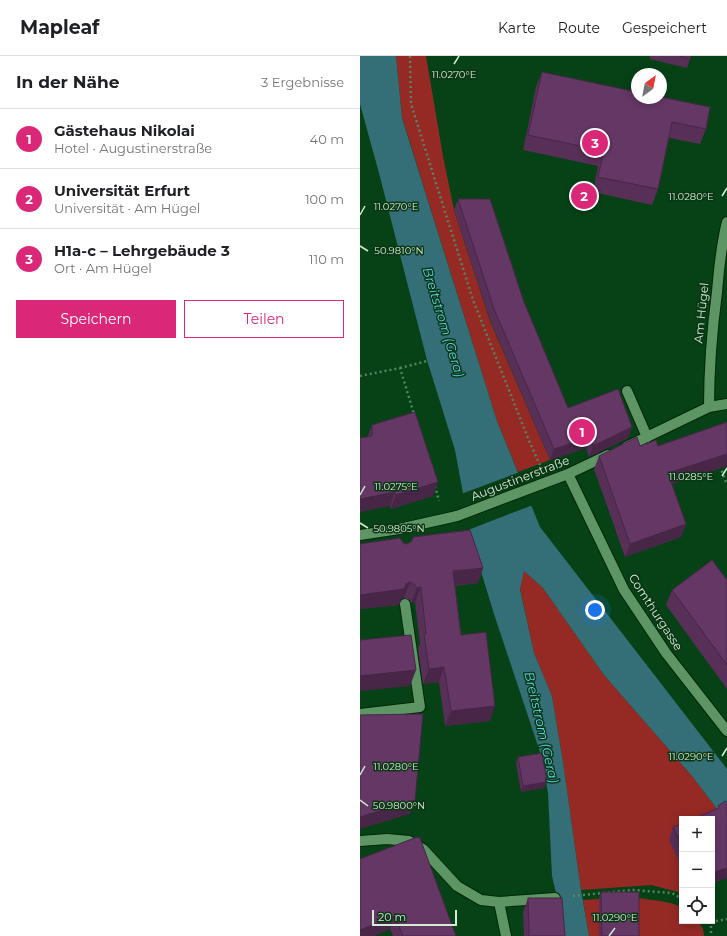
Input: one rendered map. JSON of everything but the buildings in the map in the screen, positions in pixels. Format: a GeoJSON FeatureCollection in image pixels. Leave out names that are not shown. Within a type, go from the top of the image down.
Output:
{"type":"FeatureCollection","features":[{"type":"Feature","properties":{"kind":"street","name":"Am Hügel"},"geometry":{"type":"LineString","coordinates":[[709,407],[713,330],[722,242],[727,222]]}},
{"type":"Feature","properties":{"kind":"street"},"geometry":{"type":"LineString","coordinates":[[627,391],[647,437]]}},
{"type":"Feature","properties":{"kind":"street","name":"Augustinerstraße"},"geometry":{"type":"LineString","coordinates":[[360,535],[399,533],[444,518],[457,516],[568,474],[709,407],[727,404]]}},
{"type":"Feature","properties":{"kind":"street","name":"Comthurgasse"},"geometry":{"type":"LineString","coordinates":[[568,474],[624,590],[666,653],[727,731]]}},
{"type":"Feature","properties":{"kind":"street"},"geometry":{"type":"LineString","coordinates":[[360,714],[420,706],[405,604]]}},
{"type":"Feature","properties":{"kind":"street"},"geometry":{"type":"LineString","coordinates":[[360,841],[387,839],[409,842],[423,849],[458,886],[481,900],[499,902],[555,898]]}},
{"type":"Feature","properties":{"kind":"street"},"geometry":{"type":"LineString","coordinates":[[499,902],[506,936]]}},
{"type":"Feature","properties":{"kind":"path"},"geometry":{"type":"LineString","coordinates":[[410,56],[411,104],[473,300],[539,464]]}},
{"type":"Feature","properties":{"kind":"path"},"geometry":{"type":"LineString","coordinates":[[360,376],[400,368],[427,360]]}},
{"type":"Feature","properties":{"kind":"path"},"geometry":{"type":"LineString","coordinates":[[400,368],[415,420]]}},
{"type":"Feature","properties":{"kind":"path"},"geometry":{"type":"LineString","coordinates":[[717,460],[727,485]]}},
{"type":"Feature","properties":{"kind":"path"},"geometry":{"type":"LineString","coordinates":[[433,481],[444,518]]}},
{"type":"Feature","properties":{"kind":"path"},"geometry":{"type":"LineString","coordinates":[[584,894],[633,890],[672,893],[679,897]]}},
{"type":"Feature","properties":{"kind":"path"},"geometry":{"type":"LineString","coordinates":[[715,920],[727,919]]}},
{"type":"Feature","properties":{"kind":"path"},"geometry":{"type":"LineString","coordinates":[[711,924],[711,936]]}},
{"type":"Feature","properties":{"kind":"shaded area"},"geometry":{"type":"Polygon","coordinates":[[[396,56],[426,56],[454,210],[490,321],[550,460],[518,472],[497,421],[402,117],[396,56]]]}},
{"type":"Feature","properties":{"kind":"shaded area"},"geometry":{"type":"Polygon","coordinates":[[[524,571],[543,588],[604,675],[692,776],[723,817],[715,818],[715,816],[679,816],[679,892],[651,885],[581,890],[552,696],[534,653],[520,588],[524,571]]]}},
{"type":"Feature","properties":{"kind":"shaded area"},"geometry":{"type":"Polygon","coordinates":[[[637,898],[666,902],[679,906],[679,924],[700,924],[703,929],[704,936],[637,936],[637,898]]]}},
{"type":"Feature","properties":{"kind":"shaded area"},"geometry":{"type":"Polygon","coordinates":[[[599,899],[599,936],[589,936],[583,900],[599,899]]]}},
{"type":"Feature","properties":{"kind":"water","name":"Breitstrom (Gera)"},"geometry":{"type":"Polygon","coordinates":[[[360,56],[396,56],[402,118],[497,421],[540,527],[727,769],[727,822],[692,776],[604,675],[543,588],[524,571],[520,589],[534,653],[552,696],[589,936],[560,936],[557,897],[552,876],[548,793],[542,758],[494,614],[472,542],[455,450],[427,360],[360,104],[360,56]]]}},
{"type":"Feature","properties":{"kind":"pier"},"geometry":{"type":"Polygon","coordinates":[[[520,472],[533,505],[468,530],[461,494],[520,472]]]}},
{"type":"Feature","properties":{"kind":"place","name":"H1a-c – Lehrgebäude 3"},"geometry":{"type":"Point","coordinates":[595,143]}},
{"type":"Feature","properties":{"kind":"place","name":"Universität Erfurt"},"geometry":{"type":"Point","coordinates":[584,196]}},
{"type":"Feature","properties":{"kind":"place","name":"Gästehaus Nikolai"},"geometry":{"type":"Point","coordinates":[582,432]}}]}
